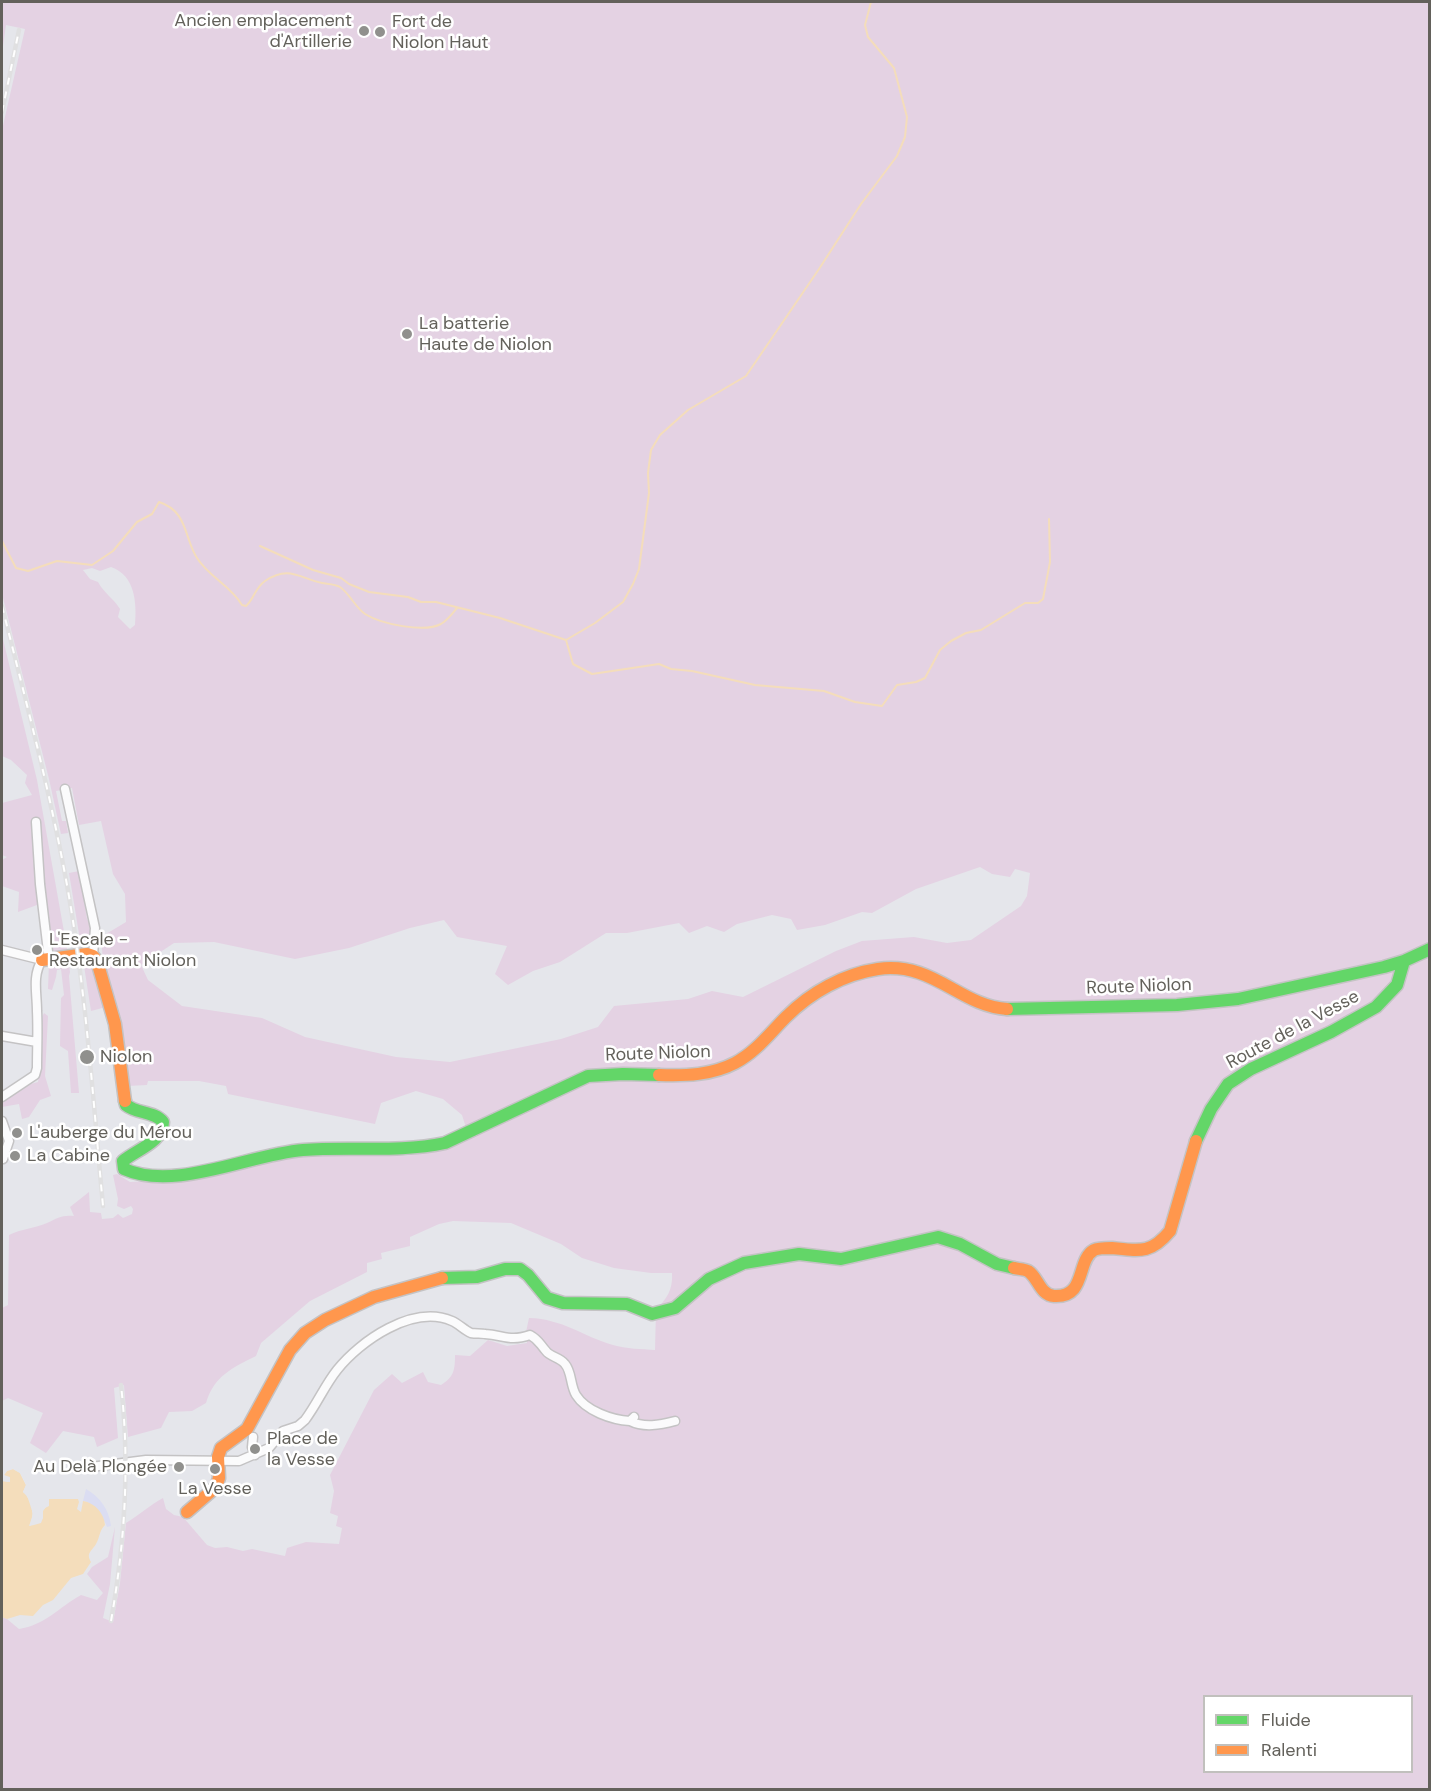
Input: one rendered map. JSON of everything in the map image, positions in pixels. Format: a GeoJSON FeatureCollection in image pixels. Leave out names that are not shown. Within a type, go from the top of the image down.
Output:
{"type":"FeatureCollection","features":[{"type":"Feature","properties":{"kind":"street"},"geometry":{"type":"LineString","coordinates":[[2,950],[45,960],[87,954],[93,956],[95,928],[89,892],[65,789]]}},
{"type":"Feature","properties":{"kind":"street"},"geometry":{"type":"LineString","coordinates":[[2,1097],[19,1084],[29,1080],[35,1075],[37,1068],[35,981],[37,968],[45,960],[36,822]]}},
{"type":"Feature","properties":{"kind":"street","name":"Route Niolon"},"geometry":{"type":"LineString","coordinates":[[93,956],[97,962],[115,1024],[126,1105],[134,1112],[157,1116],[164,1124],[155,1139],[123,1161],[124,1169],[128,1173],[138,1175],[169,1175],[206,1171],[301,1150],[331,1148],[401,1151],[420,1149],[445,1143],[588,1076],[712,1072],[732,1065],[754,1050],[799,1005],[818,991],[855,976],[878,970],[891,968],[915,970],[928,974],[991,1006],[1004,1009],[1222,1002],[1259,996],[1404,961],[1430,949]]}},
{"type":"Feature","properties":{"kind":"street","name":"Route de la Vesse"},"geometry":{"type":"LineString","coordinates":[[219,1460],[221,1448],[247,1429],[290,1350],[306,1333],[325,1320],[374,1297],[441,1278],[477,1277],[505,1269],[520,1269],[547,1298],[563,1303],[627,1304],[652,1314],[675,1308],[703,1283],[721,1272],[744,1263],[799,1254],[841,1259],[841,1261],[927,1239],[943,1238],[960,1244],[997,1264],[1028,1271],[1046,1293],[1053,1296],[1066,1294],[1078,1284],[1088,1256],[1094,1250],[1107,1248],[1142,1251],[1157,1245],[1170,1231],[1190,1157],[1200,1131],[1211,1109],[1228,1084],[1251,1069],[1331,1032],[1376,1007],[1397,985],[1404,961]]}},
{"type":"Feature","properties":{"kind":"street"},"geometry":{"type":"LineString","coordinates":[[2,1036],[37,1042]]}},
{"type":"Feature","properties":{"kind":"street"},"geometry":{"type":"LineString","coordinates":[[2,1121],[9,1141],[3,1159]]}},
{"type":"Feature","properties":{"kind":"street"},"geometry":{"type":"LineString","coordinates":[[83,1468],[146,1460],[239,1461],[255,1455],[269,1448],[283,1431],[298,1426],[305,1420],[335,1371],[353,1352],[392,1327],[421,1316],[451,1320],[473,1333],[507,1339],[520,1339],[530,1335],[539,1340],[547,1353],[562,1361],[567,1367],[576,1396],[599,1414],[632,1419],[636,1424],[662,1425],[675,1421]]}},
{"type":"Feature","properties":{"kind":"street"},"geometry":{"type":"LineString","coordinates":[[253,1437],[252,1447],[255,1455]]}},
{"type":"Feature","properties":{"kind":"street"},"geometry":{"type":"LineString","coordinates":[[187,1512],[189,1508],[216,1488],[220,1474],[219,1460]]}},
{"type":"Feature","properties":{"kind":"shaded area"},"geometry":{"type":"Polygon","coordinates":[[[2,2],[1429,2],[1429,1789],[2,1789],[2,1617],[19,1629],[44,1620],[81,1595],[97,1600],[103,1593],[87,1574],[92,1567],[108,1557],[115,1527],[110,1584],[103,1618],[113,1622],[120,1583],[126,1523],[163,1498],[166,1509],[174,1515],[183,1517],[207,1545],[215,1548],[227,1547],[243,1551],[252,1549],[285,1556],[287,1548],[306,1542],[339,1544],[342,1528],[336,1526],[338,1516],[330,1513],[334,1491],[330,1475],[374,1390],[392,1374],[402,1383],[423,1372],[428,1382],[441,1385],[453,1373],[455,1355],[470,1356],[488,1340],[507,1346],[527,1343],[526,1332],[529,1318],[552,1321],[618,1346],[655,1350],[656,1310],[668,1293],[672,1279],[672,1273],[651,1273],[614,1268],[582,1258],[561,1244],[511,1223],[453,1221],[439,1224],[410,1237],[410,1246],[381,1253],[382,1259],[367,1263],[367,1272],[310,1301],[261,1343],[256,1356],[219,1379],[206,1403],[192,1411],[169,1412],[161,1428],[128,1437],[124,1385],[114,1388],[118,1438],[97,1447],[94,1437],[63,1431],[46,1453],[30,1443],[43,1413],[8,1398],[2,1401],[2,1308],[8,1305],[9,1235],[60,1217],[74,1216],[70,1207],[89,1192],[90,1212],[101,1213],[102,1219],[113,1218],[118,1214],[123,1218],[132,1214],[131,1206],[124,1209],[117,1206],[118,1199],[113,1175],[117,1174],[130,1182],[201,1178],[298,1155],[407,1156],[440,1149],[468,1134],[462,1115],[443,1099],[416,1091],[381,1103],[375,1124],[228,1094],[226,1086],[199,1081],[148,1081],[147,1085],[127,1086],[121,1025],[103,960],[101,937],[126,922],[125,894],[113,874],[101,821],[79,825],[72,788],[56,791],[62,821],[66,821],[68,833],[61,834],[2,594],[2,130],[25,29],[6,25],[2,53],[2,2]],[[111,567],[100,571],[92,568],[83,570],[90,579],[98,582],[118,605],[120,609],[118,617],[130,629],[135,625],[135,599],[130,583],[119,571],[111,567]],[[980,867],[916,889],[872,913],[862,912],[825,925],[797,930],[791,919],[772,915],[737,924],[724,932],[707,926],[689,933],[679,923],[627,933],[606,933],[560,962],[533,971],[508,985],[495,974],[507,946],[457,937],[444,920],[410,928],[349,948],[295,959],[214,942],[174,943],[141,965],[148,980],[182,1006],[262,1018],[305,1037],[396,1057],[450,1062],[561,1039],[598,1027],[614,1006],[688,999],[712,991],[743,997],[836,951],[862,941],[914,937],[947,943],[971,940],[1021,906],[1027,896],[1030,873],[1015,869],[1010,877],[992,874],[980,867]]]}},
{"type":"Feature","properties":{"kind":"shaded area"},"geometry":{"type":"Polygon","coordinates":[[[2,635],[37,780],[68,954],[52,957],[45,902],[18,912],[19,892],[2,886],[2,860],[7,857],[2,855],[2,803],[32,795],[25,783],[27,775],[11,760],[2,756],[2,635]]]}},
{"type":"Feature","properties":{"kind":"shaded area"},"geometry":{"type":"Polygon","coordinates":[[[79,871],[87,919],[92,928],[91,941],[86,951],[82,952],[69,873],[79,871]]]}},
{"type":"Feature","properties":{"kind":"shaded area"},"geometry":{"type":"Polygon","coordinates":[[[83,959],[92,961],[106,1007],[91,1011],[83,959]]]}},
{"type":"Feature","properties":{"kind":"shaded area"},"geometry":{"type":"Polygon","coordinates":[[[68,960],[79,1093],[71,1093],[68,1051],[60,1046],[61,998],[64,995],[61,969],[57,970],[52,990],[48,989],[49,963],[68,960]]]}},
{"type":"Feature","properties":{"kind":"shaded area"},"geometry":{"type":"Polygon","coordinates":[[[44,1013],[48,1016],[45,1076],[51,1096],[40,1100],[29,1117],[22,1119],[19,1104],[2,1107],[6,1097],[11,1093],[38,1082],[41,1026],[44,1013]]]}},
{"type":"Feature","properties":{"kind":"shaded area"},"geometry":{"type":"Polygon","coordinates":[[[13,1469],[20,1473],[26,1485],[23,1492],[32,1508],[30,1526],[43,1518],[43,1509],[49,1506],[49,1499],[78,1499],[77,1509],[81,1512],[83,1501],[91,1504],[101,1513],[105,1525],[90,1553],[91,1562],[83,1574],[71,1578],[53,1600],[43,1605],[33,1616],[20,1615],[7,1619],[2,1617],[2,1481],[9,1482],[4,1475],[13,1469]]]}},
{"type":"Feature","properties":{"kind":"sand"},"geometry":{"type":"Polygon","coordinates":[[[86,1489],[103,1504],[111,1526],[107,1527],[95,1507],[83,1501],[86,1489]]]}},
{"type":"Feature","properties":{"kind":"pier"},"geometry":{"type":"Polygon","coordinates":[[[13,1466],[23,1471],[29,1484],[26,1490],[30,1494],[36,1513],[35,1522],[38,1520],[41,1507],[45,1504],[41,1523],[29,1526],[33,1514],[27,1495],[23,1492],[26,1485],[20,1473],[13,1469],[7,1471],[7,1468],[13,1466]]]}},
{"type":"Feature","properties":{"kind":"pier"},"geometry":{"type":"Polygon","coordinates":[[[4,1471],[7,1471],[4,1475],[10,1477],[10,1482],[2,1481],[2,1478],[5,1478],[2,1476],[4,1471]]]}},
{"type":"Feature","properties":{"kind":"waterway"},"geometry":{"type":"LineString","coordinates":[[566,640],[595,623],[623,602],[633,584],[639,569],[649,493],[648,473],[651,450],[660,435],[688,410],[746,376],[861,204],[897,156],[905,137],[907,117],[894,68],[868,37],[865,25],[871,2]]}},
{"type":"Feature","properties":{"kind":"waterway"},"geometry":{"type":"LineString","coordinates":[[2,541],[16,568],[28,571],[57,561],[92,565],[113,551],[137,522],[152,514],[159,502],[168,506],[180,518],[197,558],[242,605],[246,606],[249,603],[265,581],[273,576],[288,573],[338,586],[365,614],[392,624],[434,627],[446,621],[457,608]]}},
{"type":"Feature","properties":{"kind":"waterway"},"geometry":{"type":"LineString","coordinates":[[260,546],[313,570],[341,578],[369,592],[408,597],[421,602],[436,602],[500,618],[566,640],[573,664],[592,674],[659,664],[671,669],[692,671],[755,685],[824,691],[855,702],[882,706],[897,685],[925,678],[940,650],[951,641],[966,633],[981,630],[1025,603],[1038,603],[1043,599],[1050,562],[1049,519]]}},
{"type":"Feature","properties":{"kind":"railway"},"geometry":{"type":"LineString","coordinates":[[2,112],[19,30]]}},
{"type":"Feature","properties":{"kind":"railway"},"geometry":{"type":"LineString","coordinates":[[2,606],[45,780],[74,925],[103,1206]]}},
{"type":"Feature","properties":{"kind":"railway"},"geometry":{"type":"LineString","coordinates":[[111,1621],[120,1562],[125,1503],[125,1444],[121,1385]]}},
{"type":"Feature","properties":{"kind":"traffic: fast"},"geometry":{"type":"LineString","coordinates":[[1007,1009],[1177,1005],[1238,999],[1384,967],[1430,949]]}},
{"type":"Feature","properties":{"kind":"traffic: fast"},"geometry":{"type":"LineString","coordinates":[[1196,1141],[1211,1109],[1228,1084],[1251,1069],[1331,1032],[1376,1007],[1397,985],[1404,961]]}},
{"type":"Feature","properties":{"kind":"traffic: fast"},"geometry":{"type":"LineString","coordinates":[[125,1101],[130,1108],[155,1116],[163,1122],[162,1129],[154,1140],[123,1161],[124,1169],[144,1175],[166,1176],[213,1170],[303,1150],[392,1149],[445,1143],[588,1076],[659,1075]]}},
{"type":"Feature","properties":{"kind":"traffic: fast"},"geometry":{"type":"LineString","coordinates":[[442,1278],[477,1277],[505,1269],[520,1269],[547,1298],[563,1303],[627,1304],[652,1314],[675,1308],[709,1279],[744,1263],[799,1254],[841,1259],[938,1237],[960,1244],[997,1264],[1014,1268]]}},
{"type":"Feature","properties":{"kind":"traffic: slow"},"geometry":{"type":"LineString","coordinates":[[42,960],[87,954],[93,956],[97,961],[115,1024],[125,1101]]}},
{"type":"Feature","properties":{"kind":"traffic: slow"},"geometry":{"type":"LineString","coordinates":[[659,1075],[698,1074],[717,1070],[743,1059],[786,1017],[817,992],[865,971],[897,968],[915,971],[975,1000],[1007,1009]]}},
{"type":"Feature","properties":{"kind":"traffic: slow"},"geometry":{"type":"LineString","coordinates":[[1014,1268],[1028,1271],[1045,1293],[1054,1296],[1064,1295],[1072,1291],[1080,1278],[1088,1255],[1094,1250],[1100,1248],[1138,1250],[1157,1244],[1170,1231],[1196,1141]]}},
{"type":"Feature","properties":{"kind":"traffic: slow"},"geometry":{"type":"LineString","coordinates":[[187,1512],[216,1487],[219,1478],[218,1457],[221,1448],[247,1429],[290,1350],[305,1333],[325,1320],[374,1297],[442,1278]]}},
{"type":"Feature","properties":{"kind":"place","name":"Ancien emplacement d'Artillerie"},"geometry":{"type":"Point","coordinates":[364,31]}},
{"type":"Feature","properties":{"kind":"place","name":"Fort de Niolon Haut"},"geometry":{"type":"Point","coordinates":[380,32]}},
{"type":"Feature","properties":{"kind":"place","name":"La batterie Haute de Niolon"},"geometry":{"type":"Point","coordinates":[407,334]}},
{"type":"Feature","properties":{"kind":"place","name":"L'Escale - Restaurant Niolon"},"geometry":{"type":"Point","coordinates":[37,950]}},
{"type":"Feature","properties":{"kind":"place","name":"Niolon"},"geometry":{"type":"Point","coordinates":[87,1057]}},
{"type":"Feature","properties":{"kind":"place","name":"L'auberge du Mérou"},"geometry":{"type":"Point","coordinates":[17,1133]}},
{"type":"Feature","properties":{"kind":"place","name":"La Cabine"},"geometry":{"type":"Point","coordinates":[15,1156]}},
{"type":"Feature","properties":{"kind":"place","name":"Place de la Vesse"},"geometry":{"type":"Point","coordinates":[255,1449]}},
{"type":"Feature","properties":{"kind":"place","name":"Au Delà Plongée"},"geometry":{"type":"Point","coordinates":[179,1467]}},
{"type":"Feature","properties":{"kind":"place","name":"La Vesse"},"geometry":{"type":"Point","coordinates":[215,1469]}}]}
